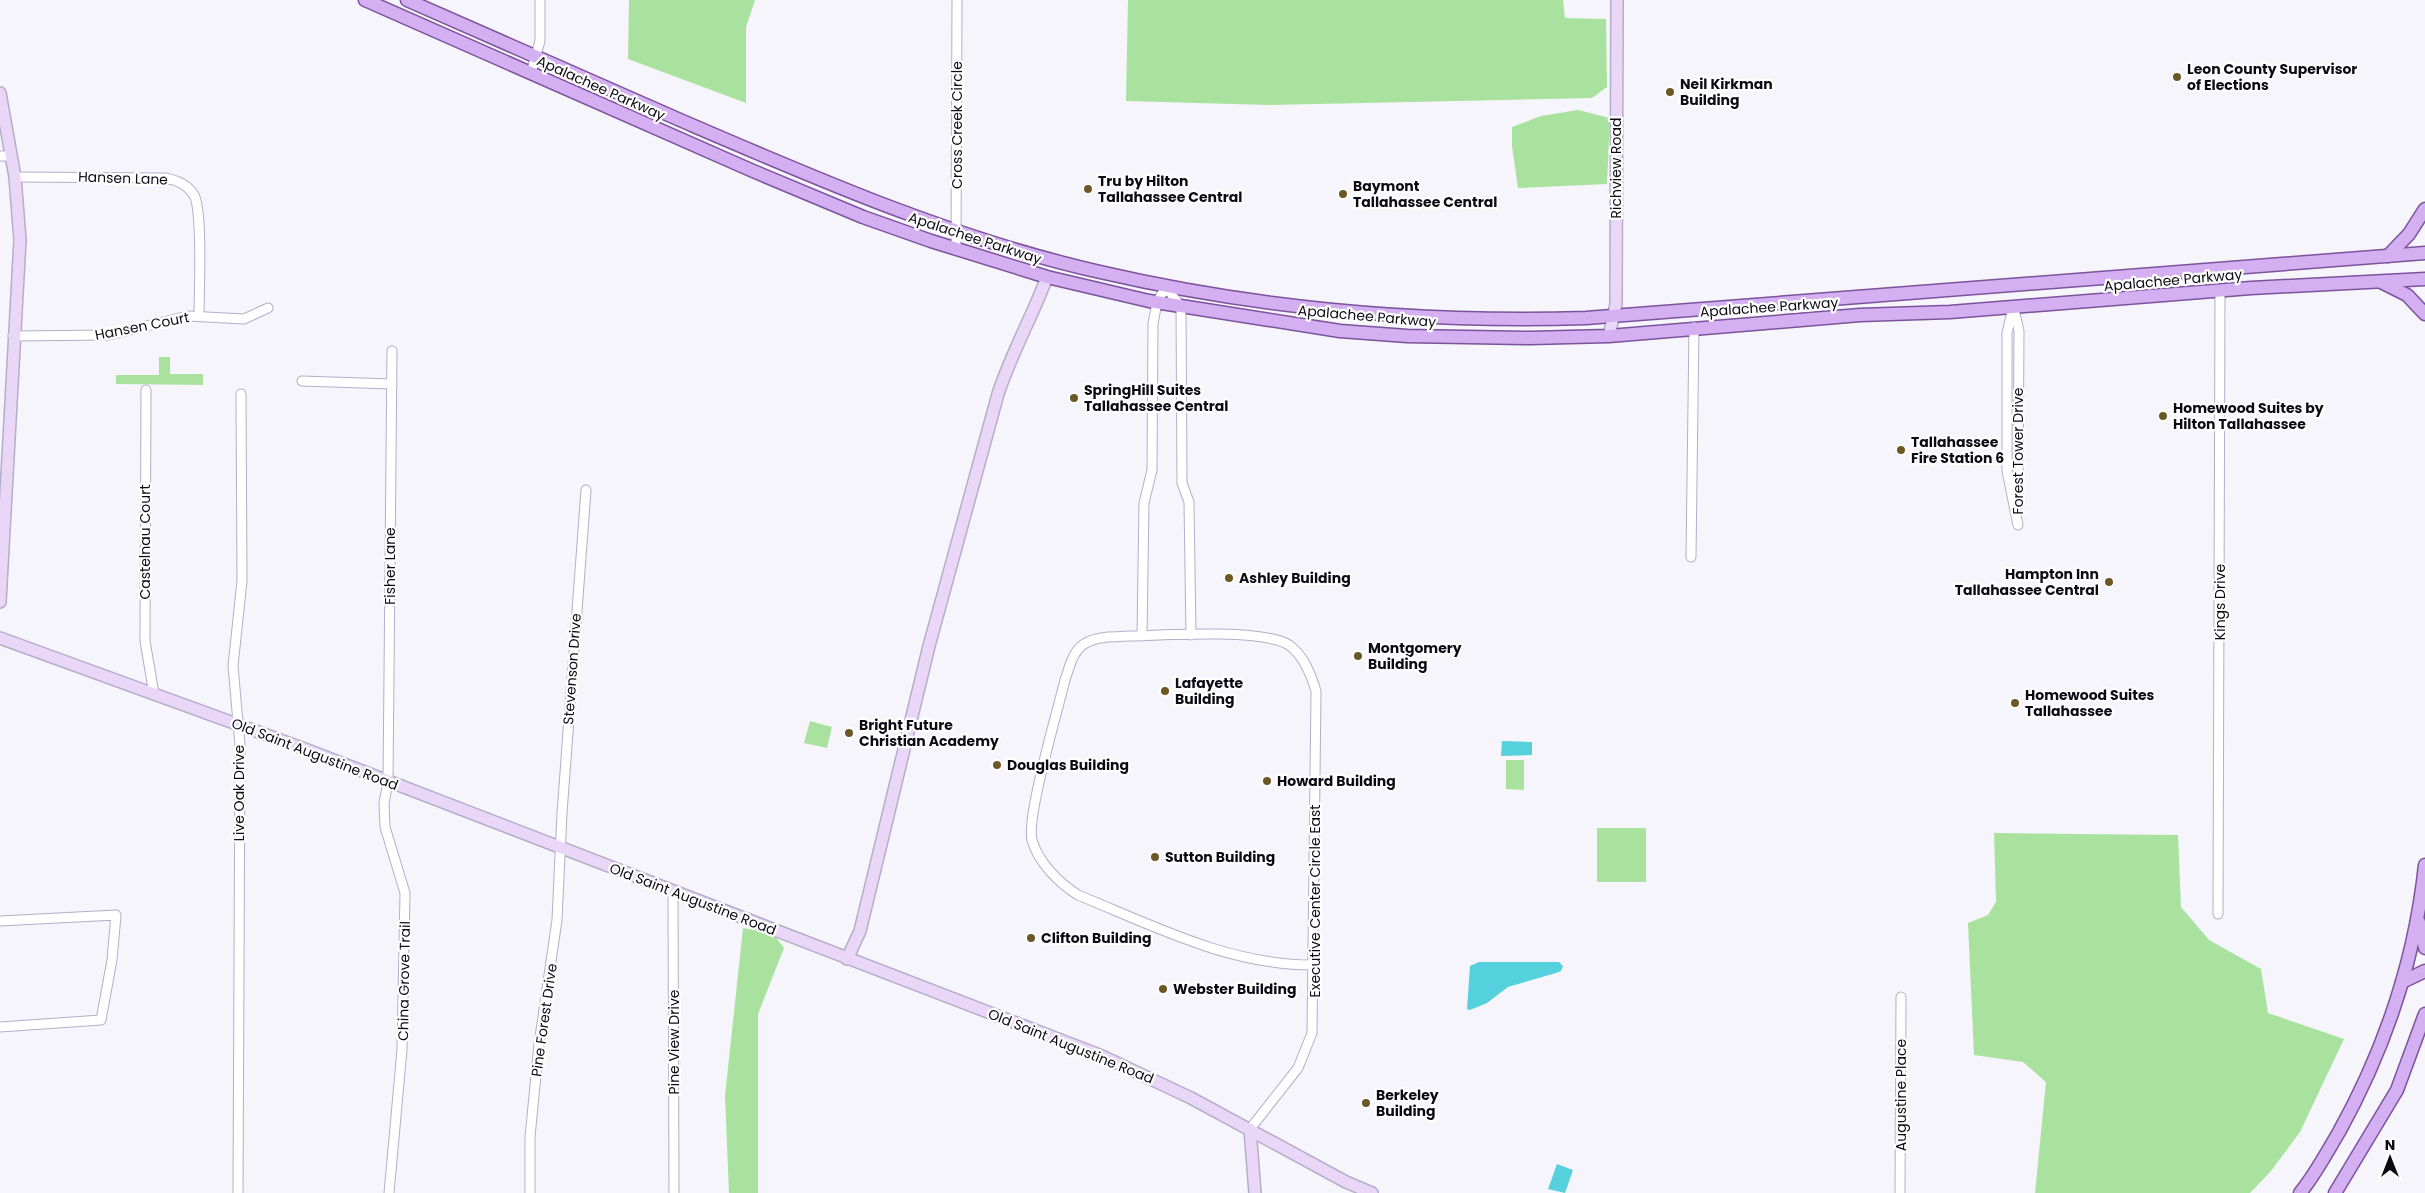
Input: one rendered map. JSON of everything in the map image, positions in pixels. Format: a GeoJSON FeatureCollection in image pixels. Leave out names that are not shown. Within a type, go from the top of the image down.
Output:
{"type":"FeatureCollection","features":[{"type":"Feature","properties":{"kind":"main road","name":"Apalachee Parkway"},"geometry":{"type":"LineString","coordinates":[[365,0],[863,218],[956,250],[1047,277],[1157,302],[1340,331],[1407,336],[1530,338],[1609,336],[1694,327],[1860,315],[2013,307],[2220,291],[2425,279]]}},
{"type":"Feature","properties":{"kind":"main road","name":"Apalachee Parkway"},"geometry":{"type":"LineString","coordinates":[[408,0],[845,191],[956,230],[1082,268],[1166,287],[1286,306],[1406,317],[1538,319],[1613,316],[2425,253]]}},
{"type":"Feature","properties":{"kind":"main road"},"geometry":{"type":"LineString","coordinates":[[2388,256],[2409,234],[2425,209]]}},
{"type":"Feature","properties":{"kind":"main road"},"geometry":{"type":"LineString","coordinates":[[2194,293],[2210,270]]}},
{"type":"Feature","properties":{"kind":"main road"},"geometry":{"type":"LineString","coordinates":[[2381,282],[2407,295],[2425,314]]}},
{"type":"Feature","properties":{"kind":"main road"},"geometry":{"type":"LineString","coordinates":[[2012,286],[2013,307]]}},
{"type":"Feature","properties":{"kind":"main road"},"geometry":{"type":"LineString","coordinates":[[1837,298],[1860,315],[1900,294]]}},
{"type":"Feature","properties":{"kind":"main road"},"geometry":{"type":"LineString","coordinates":[[1369,333],[1406,317]]}},
{"type":"Feature","properties":{"kind":"main road"},"geometry":{"type":"LineString","coordinates":[[2300,1193],[2328,1150],[2368,1076],[2386,1033],[2402,982],[2418,918],[2425,865]]}},
{"type":"Feature","properties":{"kind":"main road"},"geometry":{"type":"LineString","coordinates":[[2418,918],[2425,948]]}},
{"type":"Feature","properties":{"kind":"main road"},"geometry":{"type":"LineString","coordinates":[[2402,982],[2425,972]]}},
{"type":"Feature","properties":{"kind":"main road"},"geometry":{"type":"LineString","coordinates":[[2335,1193],[2397,1090],[2425,1014]]}},
{"type":"Feature","properties":{"kind":"street"},"geometry":{"type":"LineString","coordinates":[[531,73],[540,41],[540,0]]}},
{"type":"Feature","properties":{"kind":"street","name":"Cross Creek Circle"},"geometry":{"type":"LineString","coordinates":[[956,250],[957,0]]}},
{"type":"Feature","properties":{"kind":"street","name":"Richview Road"},"geometry":{"type":"LineString","coordinates":[[1609,336],[1616,304],[1617,0]]}},
{"type":"Feature","properties":{"kind":"street"},"geometry":{"type":"LineString","coordinates":[[0,93],[6,156],[15,177],[20,240],[13,336],[0,602]]}},
{"type":"Feature","properties":{"kind":"street","name":"Hansen Lane"},"geometry":{"type":"LineString","coordinates":[[15,177],[165,178],[183,184],[195,197],[198,215],[199,315]]}},
{"type":"Feature","properties":{"kind":"street"},"geometry":{"type":"LineString","coordinates":[[848,959],[860,931],[929,646],[998,394],[1008,364],[1033,313],[1047,277]]}},
{"type":"Feature","properties":{"kind":"street"},"geometry":{"type":"LineString","coordinates":[[1142,636],[1144,503],[1152,470],[1153,324],[1157,302],[1166,287],[1181,307],[1182,483],[1189,502],[1191,635],[1108,637],[1087,640],[1077,649],[1071,660],[1030,829],[1035,848],[1057,879],[1078,895],[1228,954],[1267,963],[1315,965]]}},
{"type":"Feature","properties":{"kind":"street","name":"Kings Drive"},"geometry":{"type":"LineString","coordinates":[[2218,914],[2220,291]]}},
{"type":"Feature","properties":{"kind":"street","name":"Forest Tower Drive"},"geometry":{"type":"LineString","coordinates":[[2013,307],[2019,331],[2018,525],[2007,471],[2006,333],[2013,307]]}},
{"type":"Feature","properties":{"kind":"street","name":"Hansen Court"},"geometry":{"type":"LineString","coordinates":[[13,336],[109,335],[173,319],[199,315],[244,319],[268,308]]}},
{"type":"Feature","properties":{"kind":"street"},"geometry":{"type":"LineString","coordinates":[[1691,557],[1694,327]]}},
{"type":"Feature","properties":{"kind":"street","name":"Fisher Lane"},"geometry":{"type":"LineString","coordinates":[[388,782],[392,351]]}},
{"type":"Feature","properties":{"kind":"street"},"geometry":{"type":"LineString","coordinates":[[302,381],[392,384]]}},
{"type":"Feature","properties":{"kind":"street","name":"Castelnau Court"},"geometry":{"type":"LineString","coordinates":[[146,390],[145,640],[154,694]]}},
{"type":"Feature","properties":{"kind":"street","name":"Live Oak Drive"},"geometry":{"type":"LineString","coordinates":[[238,1193],[240,745],[233,666],[242,580],[241,394]]}},
{"type":"Feature","properties":{"kind":"street","name":"Stevenson Drive"},"geometry":{"type":"LineString","coordinates":[[561,848],[586,490]]}},
{"type":"Feature","properties":{"kind":"street","name":"Executive Center Circle East"},"geometry":{"type":"LineString","coordinates":[[1191,635],[1262,636],[1288,645],[1308,666],[1316,691],[1314,1023],[1303,1058],[1290,1080],[1250,1129]]}},
{"type":"Feature","properties":{"kind":"street","name":"Old Saint Augustine Road"},"geometry":{"type":"LineString","coordinates":[[0,638],[70,661],[1102,1056],[1160,1082],[1346,1182],[1372,1193]]}},
{"type":"Feature","properties":{"kind":"street","name":"China Grove Trail"},"geometry":{"type":"LineString","coordinates":[[388,782],[384,804],[385,827],[405,893],[402,1050],[393,1131],[390,1193]]}},
{"type":"Feature","properties":{"kind":"street","name":"Pine Forest Drive"},"geometry":{"type":"LineString","coordinates":[[530,1193],[528,1162],[530,1137],[540,1044],[557,920],[561,848]]}},
{"type":"Feature","properties":{"kind":"street","name":"Pine View Drive"},"geometry":{"type":"LineString","coordinates":[[673,891],[674,1193]]}},
{"type":"Feature","properties":{"kind":"street"},"geometry":{"type":"LineString","coordinates":[[0,921],[116,914],[112,960],[101,1020],[0,1027]]}},
{"type":"Feature","properties":{"kind":"street","name":"Augustine Place"},"geometry":{"type":"LineString","coordinates":[[1900,1193],[1901,997]]}},
{"type":"Feature","properties":{"kind":"street"},"geometry":{"type":"LineString","coordinates":[[1250,1129],[1254,1193]]}},
{"type":"Feature","properties":{"kind":"green space"},"geometry":{"type":"Polygon","coordinates":[[[629,0],[755,0],[746,27],[746,103],[628,59],[629,0]]]}},
{"type":"Feature","properties":{"kind":"green space"},"geometry":{"type":"Polygon","coordinates":[[[1128,0],[1563,0],[1565,18],[1606,19],[1607,87],[1592,98],[1269,105],[1126,101],[1128,0]]]}},
{"type":"Feature","properties":{"kind":"green space"},"geometry":{"type":"Polygon","coordinates":[[[1578,110],[1610,118],[1607,184],[1518,188],[1512,146],[1512,127],[1541,116],[1578,110]]]}},
{"type":"Feature","properties":{"kind":"green space"},"geometry":{"type":"Polygon","coordinates":[[[159,357],[170,357],[170,374],[203,374],[203,385],[116,384],[116,375],[159,375],[159,357]]]}},
{"type":"Feature","properties":{"kind":"green space"},"geometry":{"type":"Polygon","coordinates":[[[810,721],[832,727],[827,748],[804,743],[810,721]]]}},
{"type":"Feature","properties":{"kind":"green space"},"geometry":{"type":"Polygon","coordinates":[[[1506,760],[1524,760],[1524,790],[1506,789],[1506,760]]]}},
{"type":"Feature","properties":{"kind":"green space"},"geometry":{"type":"Polygon","coordinates":[[[1597,828],[1646,828],[1646,882],[1597,882],[1597,828]]]}},
{"type":"Feature","properties":{"kind":"green space"},"geometry":{"type":"Polygon","coordinates":[[[1994,833],[2178,835],[2181,907],[2209,940],[2261,969],[2268,1013],[2344,1039],[2300,1132],[2271,1171],[2250,1193],[2035,1193],[2046,1082],[2023,1062],[1974,1055],[1968,923],[1988,915],[1996,902],[1994,833]]]}},
{"type":"Feature","properties":{"kind":"green space"},"geometry":{"type":"Polygon","coordinates":[[[743,928],[773,934],[784,948],[758,1014],[758,1193],[729,1193],[725,1096],[743,928]]]}},
{"type":"Feature","properties":{"kind":"water"},"geometry":{"type":"Polygon","coordinates":[[[1502,741],[1532,742],[1532,755],[1501,756],[1502,741]]]}},
{"type":"Feature","properties":{"kind":"water"},"geometry":{"type":"Polygon","coordinates":[[[1479,962],[1559,962],[1563,966],[1561,971],[1556,973],[1508,987],[1487,1003],[1470,1010],[1467,1009],[1470,966],[1479,962]]]}},
{"type":"Feature","properties":{"kind":"water"},"geometry":{"type":"Polygon","coordinates":[[[1557,1164],[1573,1170],[1565,1193],[1548,1189],[1557,1164]]]}},
{"type":"Feature","properties":{"kind":"place","name":"Leon County Supervisor of Elections"},"geometry":{"type":"Point","coordinates":[2177,77]}},
{"type":"Feature","properties":{"kind":"place","name":"Neil Kirkman Building"},"geometry":{"type":"Point","coordinates":[1670,92]}},
{"type":"Feature","properties":{"kind":"place","name":"Tru by Hilton Tallahassee Central"},"geometry":{"type":"Point","coordinates":[1088,189]}},
{"type":"Feature","properties":{"kind":"place","name":"Baymont Tallahassee Central"},"geometry":{"type":"Point","coordinates":[1343,194]}},
{"type":"Feature","properties":{"kind":"place","name":"SpringHill Suites Tallahassee Central"},"geometry":{"type":"Point","coordinates":[1074,398]}},
{"type":"Feature","properties":{"kind":"place","name":"Homewood Suites by Hilton Tallahassee"},"geometry":{"type":"Point","coordinates":[2163,416]}},
{"type":"Feature","properties":{"kind":"place","name":"Tallahassee Fire Station 6"},"geometry":{"type":"Point","coordinates":[1901,450]}},
{"type":"Feature","properties":{"kind":"place","name":"Ashley Building"},"geometry":{"type":"Point","coordinates":[1229,578]}},
{"type":"Feature","properties":{"kind":"place","name":"Hampton Inn Tallahassee Central"},"geometry":{"type":"Point","coordinates":[2109,582]}},
{"type":"Feature","properties":{"kind":"place","name":"Montgomery Building"},"geometry":{"type":"Point","coordinates":[1358,656]}},
{"type":"Feature","properties":{"kind":"place","name":"Lafayette Building"},"geometry":{"type":"Point","coordinates":[1165,691]}},
{"type":"Feature","properties":{"kind":"place","name":"Homewood Suites Tallahassee"},"geometry":{"type":"Point","coordinates":[2015,703]}},
{"type":"Feature","properties":{"kind":"place","name":"Bright Future Christian Academy"},"geometry":{"type":"Point","coordinates":[849,733]}},
{"type":"Feature","properties":{"kind":"place","name":"Douglas Building"},"geometry":{"type":"Point","coordinates":[997,765]}},
{"type":"Feature","properties":{"kind":"place","name":"Howard Building"},"geometry":{"type":"Point","coordinates":[1267,781]}},
{"type":"Feature","properties":{"kind":"place","name":"Sutton Building"},"geometry":{"type":"Point","coordinates":[1155,857]}},
{"type":"Feature","properties":{"kind":"place","name":"Clifton Building"},"geometry":{"type":"Point","coordinates":[1031,938]}},
{"type":"Feature","properties":{"kind":"place","name":"Webster Building"},"geometry":{"type":"Point","coordinates":[1163,989]}},
{"type":"Feature","properties":{"kind":"place","name":"Berkeley Building"},"geometry":{"type":"Point","coordinates":[1366,1103]}}]}
